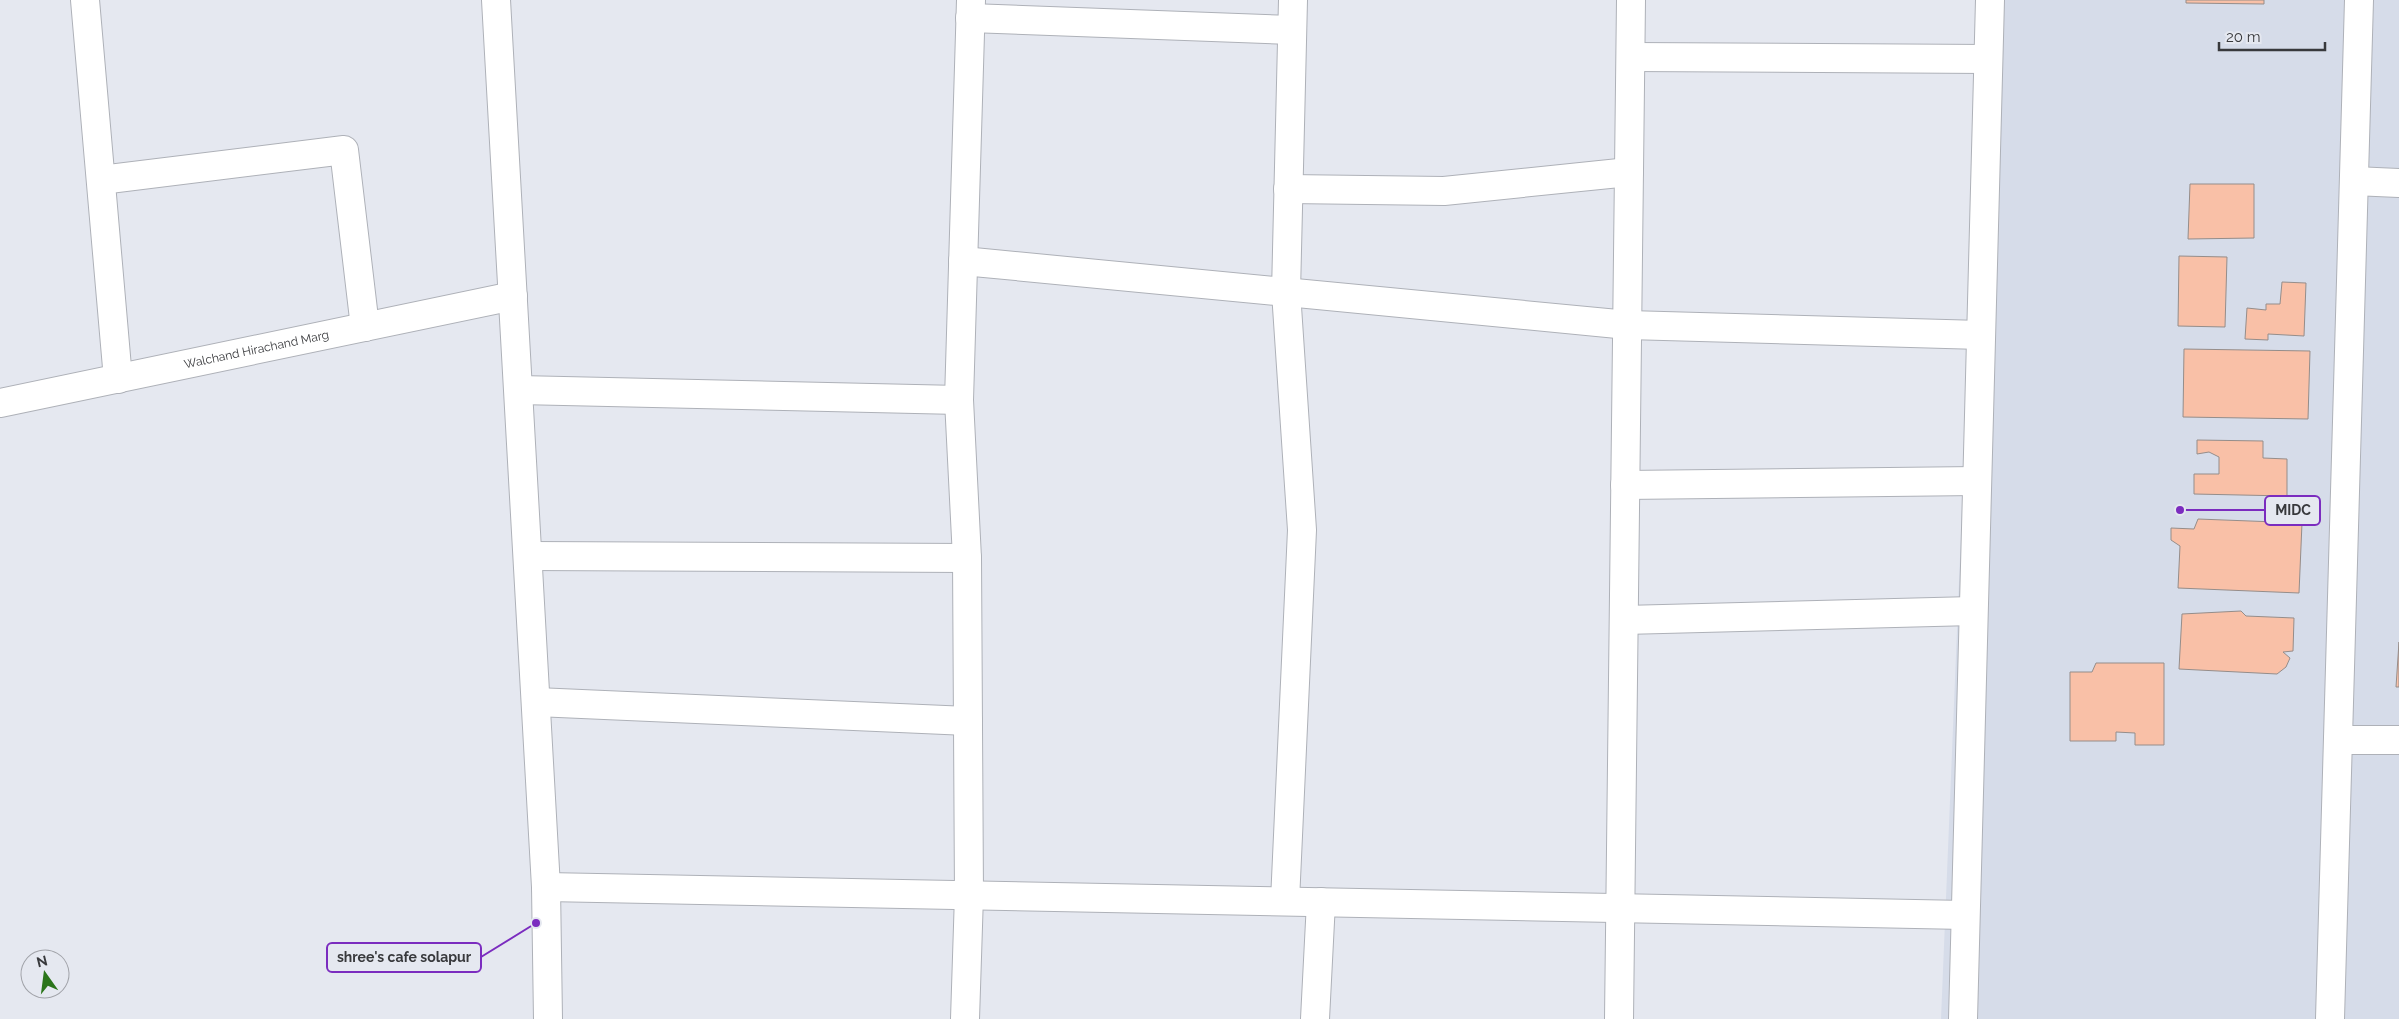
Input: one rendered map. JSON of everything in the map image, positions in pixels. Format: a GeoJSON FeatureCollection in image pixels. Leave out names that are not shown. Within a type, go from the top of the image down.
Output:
{"type":"FeatureCollection","features":[{"type":"Feature","properties":{"kind":"street"},"geometry":{"type":"LineString","coordinates":[[85,0],[118,379]]}},
{"type":"Feature","properties":{"kind":"street"},"geometry":{"type":"LineString","coordinates":[[496,0],[546,887],[548,1019]]}},
{"type":"Feature","properties":{"kind":"street"},"geometry":{"type":"LineString","coordinates":[[1285,901],[1302,530],[1286,292],[1293,0]]}},
{"type":"Feature","properties":{"kind":"street"},"geometry":{"type":"LineString","coordinates":[[1619,1019],[1631,0]]}},
{"type":"Feature","properties":{"kind":"street"},"geometry":{"type":"LineString","coordinates":[[1963,1019],[1990,0]]}},
{"type":"Feature","properties":{"kind":"street"},"geometry":{"type":"LineString","coordinates":[[2330,1019],[2359,0]]}},
{"type":"Feature","properties":{"kind":"street"},"geometry":{"type":"LineString","coordinates":[[965,1019],[969,895],[967,558],[959,400],[971,9],[1292,30]]}},
{"type":"Feature","properties":{"kind":"street"},"geometry":{"type":"LineString","coordinates":[[1631,57],[1988,59]]}},
{"type":"Feature","properties":{"kind":"street"},"geometry":{"type":"LineString","coordinates":[[101,180],[344,150],[365,327]]}},
{"type":"Feature","properties":{"kind":"street"},"geometry":{"type":"LineString","coordinates":[[1288,190],[1444,191],[1629,172]]}},
{"type":"Feature","properties":{"kind":"street"},"geometry":{"type":"LineString","coordinates":[[2354,181],[2399,183]]}},
{"type":"Feature","properties":{"kind":"street"},"geometry":{"type":"LineString","coordinates":[[963,261],[1628,325],[1981,335]]}},
{"type":"Feature","properties":{"kind":"street","name":"Walchand Hirachand Marg"},"geometry":{"type":"LineString","coordinates":[[0,403],[513,296]]}},
{"type":"Feature","properties":{"kind":"street"},"geometry":{"type":"LineString","coordinates":[[519,390],[959,400]]}},
{"type":"Feature","properties":{"kind":"street"},"geometry":{"type":"LineString","coordinates":[[1625,485],[1977,481]]}},
{"type":"Feature","properties":{"kind":"street"},"geometry":{"type":"LineString","coordinates":[[528,556],[967,558]]}},
{"type":"Feature","properties":{"kind":"street"},"geometry":{"type":"LineString","coordinates":[[1624,620],[1973,611]]}},
{"type":"Feature","properties":{"kind":"street"},"geometry":{"type":"LineString","coordinates":[[536,702],[968,721]]}},
{"type":"Feature","properties":{"kind":"street"},"geometry":{"type":"LineString","coordinates":[[2338,740],[2399,740]]}},
{"type":"Feature","properties":{"kind":"street"},"geometry":{"type":"LineString","coordinates":[[546,887],[1965,915]]}},
{"type":"Feature","properties":{"kind":"street"},"geometry":{"type":"LineString","coordinates":[[1315,1019],[1321,902]]}},
{"type":"Feature","properties":{"kind":"shaded area"},"geometry":{"type":"Polygon","coordinates":[[[1983,0],[2399,0],[2399,1019],[1941,1019],[1983,0]]]}},
{"type":"Feature","properties":{"kind":"building"},"geometry":{"type":"Polygon","coordinates":[[[2186,0],[2264,0],[2264,4],[2186,3],[2186,0]]]}},
{"type":"Feature","properties":{"kind":"building"},"geometry":{"type":"Polygon","coordinates":[[[2190,184],[2254,184],[2254,238],[2188,239],[2190,184]]]}},
{"type":"Feature","properties":{"kind":"building"},"geometry":{"type":"Polygon","coordinates":[[[2179,256],[2227,257],[2225,327],[2178,326],[2179,256]]]}},
{"type":"Feature","properties":{"kind":"building"},"geometry":{"type":"Polygon","coordinates":[[[2282,282],[2306,283],[2304,336],[2268,334],[2268,340],[2245,339],[2247,308],[2266,310],[2266,304],[2280,304],[2282,282]]]}},
{"type":"Feature","properties":{"kind":"building"},"geometry":{"type":"Polygon","coordinates":[[[2184,349],[2310,351],[2308,419],[2183,417],[2184,349]]]}},
{"type":"Feature","properties":{"kind":"building"},"geometry":{"type":"Polygon","coordinates":[[[2197,440],[2263,441],[2263,458],[2287,459],[2287,496],[2194,494],[2194,474],[2219,474],[2219,457],[2209,452],[2197,454],[2197,440]]]}},
{"type":"Feature","properties":{"kind":"building"},"geometry":{"type":"Polygon","coordinates":[[[2198,519],[2302,523],[2299,593],[2178,588],[2180,546],[2171,540],[2171,528],[2194,529],[2198,519]]]}},
{"type":"Feature","properties":{"kind":"building"},"geometry":{"type":"Polygon","coordinates":[[[2241,611],[2246,616],[2294,618],[2293,651],[2283,652],[2290,658],[2286,667],[2277,674],[2179,669],[2182,614],[2241,611]]]}},
{"type":"Feature","properties":{"kind":"building"},"geometry":{"type":"Polygon","coordinates":[[[2399,642],[2399,687],[2396,687],[2399,642]]]}},
{"type":"Feature","properties":{"kind":"building"},"geometry":{"type":"Polygon","coordinates":[[[2096,663],[2164,663],[2164,745],[2135,745],[2135,733],[2116,732],[2116,741],[2070,741],[2070,672],[2092,672],[2096,663]]]}},
{"type":"Feature","properties":{"kind":"place","name":"MIDC"},"geometry":{"type":"Point","coordinates":[2180,510]}},
{"type":"Feature","properties":{"kind":"place","name":"shree's cafe solapur"},"geometry":{"type":"Point","coordinates":[536,923]}}]}
